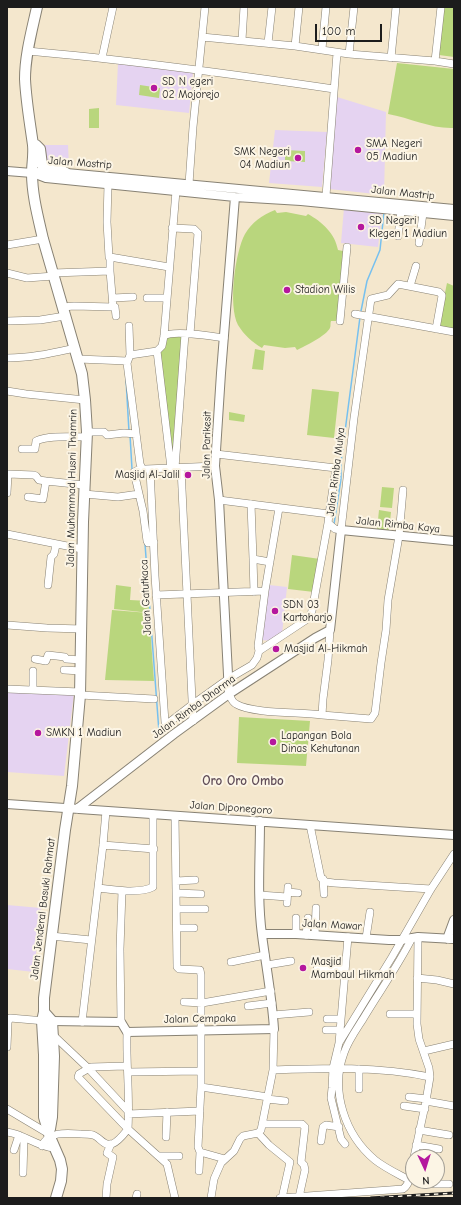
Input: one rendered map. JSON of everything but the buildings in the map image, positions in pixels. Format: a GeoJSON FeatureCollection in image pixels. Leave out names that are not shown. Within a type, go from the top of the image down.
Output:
{"type":"FeatureCollection","features":[{"type":"Feature","properties":{"kind":"highway"},"geometry":{"type":"LineString","coordinates":[[37,7],[28,51],[25,78],[27,108],[32,143],[38,145],[42,165],[54,167],[66,173]]}},
{"type":"Feature","properties":{"kind":"highway","name":"Jalan Muhammad Husni Thamrin"},"geometry":{"type":"LineString","coordinates":[[32,143],[32,173],[37,216],[82,374],[85,400],[86,435],[82,549],[81,671],[73,809]]}},
{"type":"Feature","properties":{"kind":"highway","name":"Jalan Jenderal Basuki Rahmat"},"geometry":{"type":"LineString","coordinates":[[56,1198],[61,1180],[62,1169],[44,1117],[44,1055],[46,1018],[44,998],[51,936],[73,809]]}},
{"type":"Feature","properties":{"kind":"highway","name":"Jalan Jenderal Basuki Rahmat"},"geometry":{"type":"LineString","coordinates":[[46,1018],[52,1034],[54,1056],[50,1135]]}},
{"type":"Feature","properties":{"kind":"main road"},"geometry":{"type":"LineString","coordinates":[[7,171],[32,173]]}},
{"type":"Feature","properties":{"kind":"main road","name":"Jalan Mastrip"},"geometry":{"type":"LineString","coordinates":[[32,173],[45,171],[66,173],[176,191],[235,197],[454,209]]}},
{"type":"Feature","properties":{"kind":"main road","name":"Jalan Mastrip"},"geometry":{"type":"LineString","coordinates":[[32,173],[46,178],[108,184],[125,182],[190,184],[326,196],[384,206],[401,211],[454,216]]}},
{"type":"Feature","properties":{"kind":"main road","name":"Jalan Parikesit"},"geometry":{"type":"LineString","coordinates":[[229,694],[219,500],[215,466],[235,197]]}},
{"type":"Feature","properties":{"kind":"main road","name":"Jalan Rimba Kaya"},"geometry":{"type":"LineString","coordinates":[[340,530],[454,541]]}},
{"type":"Feature","properties":{"kind":"main road","name":"Jalan Rimba Mulya"},"geometry":{"type":"LineString","coordinates":[[330,630],[340,530]]}},
{"type":"Feature","properties":{"kind":"main road","name":"Jalan Rimba Dharma"},"geometry":{"type":"LineString","coordinates":[[73,809],[229,694],[315,638],[330,630]]}},
{"type":"Feature","properties":{"kind":"main road","name":"Jalan Diponegoro"},"geometry":{"type":"LineString","coordinates":[[7,804],[454,835]]}},
{"type":"Feature","properties":{"kind":"main road"},"geometry":{"type":"LineString","coordinates":[[260,821],[260,895],[262,934],[271,991],[274,1029]]}},
{"type":"Feature","properties":{"kind":"main road"},"geometry":{"type":"LineString","coordinates":[[451,939],[454,920]]}},
{"type":"Feature","properties":{"kind":"main road","name":"Jalan Mawar"},"geometry":{"type":"LineString","coordinates":[[262,934],[296,934],[401,940],[415,937],[451,939]]}},
{"type":"Feature","properties":{"kind":"main road"},"geometry":{"type":"LineString","coordinates":[[46,1018],[82,1022],[121,1022],[127,1032]]}},
{"type":"Feature","properties":{"kind":"main road","name":"Jalan Cempaka"},"geometry":{"type":"LineString","coordinates":[[127,1032],[274,1029]]}},
{"type":"Feature","properties":{"kind":"street"},"geometry":{"type":"LineString","coordinates":[[102,58],[113,7]]}},
{"type":"Feature","properties":{"kind":"street"},"geometry":{"type":"LineString","coordinates":[[190,184],[193,127],[205,7]]}},
{"type":"Feature","properties":{"kind":"street"},"geometry":{"type":"LineString","coordinates":[[242,40],[244,7]]}},
{"type":"Feature","properties":{"kind":"street"},"geometry":{"type":"LineString","coordinates":[[268,43],[272,7]]}},
{"type":"Feature","properties":{"kind":"street"},"geometry":{"type":"LineString","coordinates":[[295,46],[299,7]]}},
{"type":"Feature","properties":{"kind":"street"},"geometry":{"type":"LineString","coordinates":[[322,49],[326,7]]}},
{"type":"Feature","properties":{"kind":"street"},"geometry":{"type":"LineString","coordinates":[[349,54],[354,7]]}},
{"type":"Feature","properties":{"kind":"street"},"geometry":{"type":"LineString","coordinates":[[391,58],[396,7]]}},
{"type":"Feature","properties":{"kind":"street"},"geometry":{"type":"LineString","coordinates":[[435,61],[441,7]]}},
{"type":"Feature","properties":{"kind":"street"},"geometry":{"type":"LineString","coordinates":[[202,37],[322,49],[337,53],[435,61],[454,64]]}},
{"type":"Feature","properties":{"kind":"street"},"geometry":{"type":"LineString","coordinates":[[28,51],[199,69],[334,88]]}},
{"type":"Feature","properties":{"kind":"street"},"geometry":{"type":"LineString","coordinates":[[326,196],[337,53]]}},
{"type":"Feature","properties":{"kind":"street"},"geometry":{"type":"LineString","coordinates":[[108,184],[107,222],[109,257],[113,307],[115,307],[116,316]]}},
{"type":"Feature","properties":{"kind":"street"},"geometry":{"type":"LineString","coordinates":[[78,359],[129,358],[157,351],[162,346],[176,191]]}},
{"type":"Feature","properties":{"kind":"street"},"geometry":{"type":"LineString","coordinates":[[398,236],[401,211]]}},
{"type":"Feature","properties":{"kind":"street"},"geometry":{"type":"LineString","coordinates":[[419,243],[422,213]]}},
{"type":"Feature","properties":{"kind":"street"},"geometry":{"type":"LineString","coordinates":[[172,228],[194,229],[198,233],[175,468]]}},
{"type":"Feature","properties":{"kind":"street"},"geometry":{"type":"LineString","coordinates":[[7,245],[43,239]]}},
{"type":"Feature","properties":{"kind":"street"},"geometry":{"type":"LineString","coordinates":[[340,320],[347,247]]}},
{"type":"Feature","properties":{"kind":"street"},"geometry":{"type":"LineString","coordinates":[[109,257],[169,267]]}},
{"type":"Feature","properties":{"kind":"street"},"geometry":{"type":"LineString","coordinates":[[416,266],[410,286],[439,292],[442,294],[436,329]]}},
{"type":"Feature","properties":{"kind":"street"},"geometry":{"type":"LineString","coordinates":[[7,273],[27,278],[53,274],[110,271]]}},
{"type":"Feature","properties":{"kind":"street","name":"Jalan Rimba Mulya"},"geometry":{"type":"LineString","coordinates":[[340,530],[367,316],[371,299],[388,295],[397,284],[410,286]]}},
{"type":"Feature","properties":{"kind":"street"},"geometry":{"type":"LineString","coordinates":[[113,298],[133,297]]}},
{"type":"Feature","properties":{"kind":"street"},"geometry":{"type":"LineString","coordinates":[[147,298],[167,298]]}},
{"type":"Feature","properties":{"kind":"street"},"geometry":{"type":"LineString","coordinates":[[7,321],[40,320],[64,312],[74,306],[113,307]]}},
{"type":"Feature","properties":{"kind":"street"},"geometry":{"type":"LineString","coordinates":[[355,314],[454,332]]}},
{"type":"Feature","properties":{"kind":"street"},"geometry":{"type":"LineString","coordinates":[[129,326],[129,358],[139,467]]}},
{"type":"Feature","properties":{"kind":"street"},"geometry":{"type":"LineString","coordinates":[[164,336],[168,334],[187,334],[224,338]]}},
{"type":"Feature","properties":{"kind":"street"},"geometry":{"type":"LineString","coordinates":[[7,358],[40,356],[75,348]]}},
{"type":"Feature","properties":{"kind":"street"},"geometry":{"type":"LineString","coordinates":[[157,351],[175,468],[186,594],[193,721]]}},
{"type":"Feature","properties":{"kind":"street"},"geometry":{"type":"LineString","coordinates":[[7,390],[26,394],[85,400]]}},
{"type":"Feature","properties":{"kind":"street"},"geometry":{"type":"LineString","coordinates":[[22,449],[35,449],[36,441],[49,438],[104,432],[107,435],[124,433],[136,434]]}},
{"type":"Feature","properties":{"kind":"street"},"geometry":{"type":"LineString","coordinates":[[216,454],[336,468],[328,523],[312,611],[306,621],[259,651]]}},
{"type":"Feature","properties":{"kind":"street"},"geometry":{"type":"LineString","coordinates":[[139,467],[150,469],[215,466]]}},
{"type":"Feature","properties":{"kind":"street"},"geometry":{"type":"LineString","coordinates":[[139,467],[134,472],[137,494],[143,510],[147,541],[154,542]]}},
{"type":"Feature","properties":{"kind":"street","name":"Jalan Gatutkaca"},"geometry":{"type":"LineString","coordinates":[[150,469],[156,595],[166,723],[168,724],[193,704]]}},
{"type":"Feature","properties":{"kind":"street"},"geometry":{"type":"LineString","coordinates":[[7,493],[8,474],[34,475],[39,480],[118,497],[137,494]]}},
{"type":"Feature","properties":{"kind":"street"},"geometry":{"type":"LineString","coordinates":[[28,497],[43,499],[46,481]]}},
{"type":"Feature","properties":{"kind":"street"},"geometry":{"type":"LineString","coordinates":[[229,694],[235,704],[248,709],[371,719],[375,713],[380,663],[386,630],[388,600],[399,536],[403,490]]}},
{"type":"Feature","properties":{"kind":"street"},"geometry":{"type":"LineString","coordinates":[[219,500],[329,514]]}},
{"type":"Feature","properties":{"kind":"street"},"geometry":{"type":"LineString","coordinates":[[251,504],[254,592]]}},
{"type":"Feature","properties":{"kind":"street"},"geometry":{"type":"LineString","coordinates":[[193,704],[228,679],[252,665],[257,658],[265,591],[279,508]]}},
{"type":"Feature","properties":{"kind":"street"},"geometry":{"type":"LineString","coordinates":[[328,523],[335,529],[340,530]]}},
{"type":"Feature","properties":{"kind":"street"},"geometry":{"type":"LineString","coordinates":[[7,534],[82,549]]}},
{"type":"Feature","properties":{"kind":"street"},"geometry":{"type":"LineString","coordinates":[[48,585],[51,557],[54,554],[56,545]]}},
{"type":"Feature","properties":{"kind":"street"},"geometry":{"type":"LineString","coordinates":[[253,559],[270,562]]}},
{"type":"Feature","properties":{"kind":"street"},"geometry":{"type":"LineString","coordinates":[[156,595],[265,591]]}},
{"type":"Feature","properties":{"kind":"street"},"geometry":{"type":"LineString","coordinates":[[7,625],[46,628],[82,628]]}},
{"type":"Feature","properties":{"kind":"street"},"geometry":{"type":"LineString","coordinates":[[322,715],[330,630]]}},
{"type":"Feature","properties":{"kind":"street"},"geometry":{"type":"LineString","coordinates":[[35,660],[46,661],[48,655],[65,657],[66,659],[81,660]]}},
{"type":"Feature","properties":{"kind":"street"},"geometry":{"type":"LineString","coordinates":[[33,670],[33,690]]}},
{"type":"Feature","properties":{"kind":"street"},"geometry":{"type":"LineString","coordinates":[[64,670],[81,671]]}},
{"type":"Feature","properties":{"kind":"street"},"geometry":{"type":"LineString","coordinates":[[7,689],[154,699]]}},
{"type":"Feature","properties":{"kind":"street"},"geometry":{"type":"LineString","coordinates":[[82,1022],[106,811]]}},
{"type":"Feature","properties":{"kind":"street"},"geometry":{"type":"LineString","coordinates":[[98,888],[122,891],[141,890],[153,887],[153,814]]}},
{"type":"Feature","properties":{"kind":"street"},"geometry":{"type":"LineString","coordinates":[[176,816],[177,967],[179,969],[200,970],[201,975],[202,1030],[198,1147],[200,1152],[199,1171]]}},
{"type":"Feature","properties":{"kind":"street"},"geometry":{"type":"LineString","coordinates":[[310,825],[321,878],[326,882],[431,889]]}},
{"type":"Feature","properties":{"kind":"street"},"geometry":{"type":"LineString","coordinates":[[103,845],[154,849]]}},
{"type":"Feature","properties":{"kind":"street"},"geometry":{"type":"LineString","coordinates":[[339,1042],[431,889],[454,854]]}},
{"type":"Feature","properties":{"kind":"street"},"geometry":{"type":"LineString","coordinates":[[323,879],[324,894]]}},
{"type":"Feature","properties":{"kind":"street"},"geometry":{"type":"LineString","coordinates":[[176,881],[195,880]]}},
{"type":"Feature","properties":{"kind":"street"},"geometry":{"type":"LineString","coordinates":[[121,1022],[120,949],[122,891]]}},
{"type":"Feature","properties":{"kind":"street"},"geometry":{"type":"LineString","coordinates":[[176,893],[201,894]]}},
{"type":"Feature","properties":{"kind":"street"},"geometry":{"type":"LineString","coordinates":[[260,895],[287,895],[298,893]]}},
{"type":"Feature","properties":{"kind":"street"},"geometry":{"type":"LineString","coordinates":[[315,935],[316,908]]}},
{"type":"Feature","properties":{"kind":"street"},"geometry":{"type":"LineString","coordinates":[[177,909],[205,909]]}},
{"type":"Feature","properties":{"kind":"street"},"geometry":{"type":"LineString","coordinates":[[366,938],[370,912]]}},
{"type":"Feature","properties":{"kind":"street"},"geometry":{"type":"LineString","coordinates":[[296,918],[296,934]]}},
{"type":"Feature","properties":{"kind":"street"},"geometry":{"type":"LineString","coordinates":[[306,935],[308,918]]}},
{"type":"Feature","properties":{"kind":"street"},"geometry":{"type":"LineString","coordinates":[[177,928],[194,928]]}},
{"type":"Feature","properties":{"kind":"street"},"geometry":{"type":"LineString","coordinates":[[51,936],[91,940]]}},
{"type":"Feature","properties":{"kind":"street"},"geometry":{"type":"LineString","coordinates":[[345,1144],[341,1139],[332,1098],[339,1042],[348,937]]}},
{"type":"Feature","properties":{"kind":"street"},"geometry":{"type":"LineString","coordinates":[[415,937],[417,978],[416,1014],[419,1039],[429,1068],[430,1077],[426,1103],[415,1149]]}},
{"type":"Feature","properties":{"kind":"street"},"geometry":{"type":"LineString","coordinates":[[405,1175],[376,1161],[356,1138],[343,1115],[336,1068],[347,1046],[415,937]]}},
{"type":"Feature","properties":{"kind":"street"},"geometry":{"type":"LineString","coordinates":[[231,962],[266,955]]}},
{"type":"Feature","properties":{"kind":"street"},"geometry":{"type":"LineString","coordinates":[[267,965],[290,961]]}},
{"type":"Feature","properties":{"kind":"street"},"geometry":{"type":"LineString","coordinates":[[317,969],[345,969]]}},
{"type":"Feature","properties":{"kind":"street"},"geometry":{"type":"LineString","coordinates":[[417,978],[437,980],[454,984]]}},
{"type":"Feature","properties":{"kind":"street"},"geometry":{"type":"LineString","coordinates":[[184,1002],[202,1002],[271,991]]}},
{"type":"Feature","properties":{"kind":"street"},"geometry":{"type":"LineString","coordinates":[[248,1006],[272,1003]]}},
{"type":"Feature","properties":{"kind":"street"},"geometry":{"type":"LineString","coordinates":[[273,1015],[309,1012]]}},
{"type":"Feature","properties":{"kind":"street"},"geometry":{"type":"LineString","coordinates":[[390,1014],[416,1014]]}},
{"type":"Feature","properties":{"kind":"street"},"geometry":{"type":"LineString","coordinates":[[7,1047],[8,1022],[10,1018],[46,1018]]}},
{"type":"Feature","properties":{"kind":"street"},"geometry":{"type":"LineString","coordinates":[[327,1019],[340,1018]]}},
{"type":"Feature","properties":{"kind":"street"},"geometry":{"type":"LineString","coordinates":[[211,1198],[216,1173],[221,1163],[234,1151],[243,1136],[258,1133],[261,1130],[273,1070],[274,1029]]}},
{"type":"Feature","properties":{"kind":"street"},"geometry":{"type":"LineString","coordinates":[[326,1030],[339,1030]]}},
{"type":"Feature","properties":{"kind":"street"},"geometry":{"type":"LineString","coordinates":[[7,1109],[50,1135],[90,1134],[106,1144],[117,1141],[128,1129],[129,1084],[127,1069],[127,1032]]}},
{"type":"Feature","properties":{"kind":"street"},"geometry":{"type":"LineString","coordinates":[[52,1034],[88,1068],[128,1112],[200,1111]]}},
{"type":"Feature","properties":{"kind":"street"},"geometry":{"type":"LineString","coordinates":[[424,1051],[454,1044]]}},
{"type":"Feature","properties":{"kind":"street"},"geometry":{"type":"LineString","coordinates":[[175,1198],[169,1167],[160,1156],[128,1129],[78,1078],[79,1074],[88,1068],[200,1071]]}},
{"type":"Feature","properties":{"kind":"street"},"geometry":{"type":"LineString","coordinates":[[273,1070],[336,1068],[359,1069],[400,1071],[430,1077]]}},
{"type":"Feature","properties":{"kind":"street"},"geometry":{"type":"LineString","coordinates":[[359,1069],[359,1089]]}},
{"type":"Feature","properties":{"kind":"street"},"geometry":{"type":"LineString","coordinates":[[201,1087],[285,1101]]}},
{"type":"Feature","properties":{"kind":"street"},"geometry":{"type":"LineString","coordinates":[[408,1097],[426,1103],[454,1106]]}},
{"type":"Feature","properties":{"kind":"street"},"geometry":{"type":"LineString","coordinates":[[404,1106],[426,1103]]}},
{"type":"Feature","properties":{"kind":"street"},"geometry":{"type":"LineString","coordinates":[[166,1137],[167,1112]]}},
{"type":"Feature","properties":{"kind":"street"},"geometry":{"type":"LineString","coordinates":[[262,1124],[302,1124],[305,1127],[301,1162],[305,1167],[299,1197]]}},
{"type":"Feature","properties":{"kind":"street"},"geometry":{"type":"LineString","coordinates":[[321,1141],[323,1127],[339,1127]]}},
{"type":"Feature","properties":{"kind":"street"},"geometry":{"type":"LineString","coordinates":[[419,1130],[449,1135]]}},
{"type":"Feature","properties":{"kind":"street"},"geometry":{"type":"LineString","coordinates":[[7,1132],[22,1136],[42,1146],[54,1148]]}},
{"type":"Feature","properties":{"kind":"street"},"geometry":{"type":"LineString","coordinates":[[258,1133],[269,1145],[290,1162],[281,1198],[403,1189],[405,1188]]}},
{"type":"Feature","properties":{"kind":"street"},"geometry":{"type":"LineString","coordinates":[[42,1146],[50,1135]]}},
{"type":"Feature","properties":{"kind":"street"},"geometry":{"type":"LineString","coordinates":[[14,1150],[22,1136]]}},
{"type":"Feature","properties":{"kind":"street"},"geometry":{"type":"LineString","coordinates":[[22,1136],[23,1173]]}},
{"type":"Feature","properties":{"kind":"street"},"geometry":{"type":"LineString","coordinates":[[106,1198],[107,1184],[113,1157],[107,1153],[110,1144]]}},
{"type":"Feature","properties":{"kind":"street"},"geometry":{"type":"LineString","coordinates":[[416,1145],[439,1149]]}},
{"type":"Feature","properties":{"kind":"street"},"geometry":{"type":"LineString","coordinates":[[200,1152],[225,1159]]}},
{"type":"Feature","properties":{"kind":"street"},"geometry":{"type":"LineString","coordinates":[[160,1156],[180,1156]]}},
{"type":"Feature","properties":{"kind":"shaded area","name":"SD N egeri 02 Mojorejo"},"geometry":{"type":"Polygon","coordinates":[[[118,63],[193,72],[189,113],[116,105],[118,63]]]}},
{"type":"Feature","properties":{"kind":"shaded area","name":"SMA Negeri 05 Madiun"},"geometry":{"type":"Polygon","coordinates":[[[337,97],[386,112],[384,195],[329,189],[337,97]]]}},
{"type":"Feature","properties":{"kind":"shaded area","name":"SMK Negeri 04 Madiun"},"geometry":{"type":"Polygon","coordinates":[[[275,130],[327,132],[322,187],[269,183],[275,130]]]}},
{"type":"Feature","properties":{"kind":"shaded area"},"geometry":{"type":"Polygon","coordinates":[[[41,145],[68,145],[69,166],[46,165],[41,145]]]}},
{"type":"Feature","properties":{"kind":"shaded area","name":"SD Negeri Klegen 1 Madiun"},"geometry":{"type":"Polygon","coordinates":[[[344,208],[382,211],[378,247],[341,243],[344,208]]]}},
{"type":"Feature","properties":{"kind":"shaded area","name":"SDN 03 Kartoharjo"},"geometry":{"type":"Polygon","coordinates":[[[269,585],[287,587],[282,634],[272,641],[261,640],[269,585]]]}},
{"type":"Feature","properties":{"kind":"shaded area","name":"SMKN 1 Madiun"},"geometry":{"type":"Polygon","coordinates":[[[7,690],[74,693],[64,776],[7,772],[7,690]]]}},
{"type":"Feature","properties":{"kind":"shaded area"},"geometry":{"type":"Polygon","coordinates":[[[7,905],[41,908],[34,972],[7,969],[7,905]]]}},
{"type":"Feature","properties":{"kind":"green space"},"geometry":{"type":"Polygon","coordinates":[[[444,7],[454,7],[454,57],[439,55],[444,7]]]}},
{"type":"Feature","properties":{"kind":"green space"},"geometry":{"type":"Polygon","coordinates":[[[397,63],[454,69],[454,128],[437,127],[388,114],[397,63]]]}},
{"type":"Feature","properties":{"kind":"green space"},"geometry":{"type":"Polygon","coordinates":[[[140,85],[160,88],[159,98],[139,95],[140,85]]]}},
{"type":"Feature","properties":{"kind":"green space"},"geometry":{"type":"Polygon","coordinates":[[[99,108],[99,128],[89,128],[89,109],[99,108]]]}},
{"type":"Feature","properties":{"kind":"green space"},"geometry":{"type":"Polygon","coordinates":[[[285,150],[305,151],[305,162],[285,161],[285,150]]]}},
{"type":"Feature","properties":{"kind":"green space","name":"Stadion Wilis"},"geometry":{"type":"Polygon","coordinates":[[[275,210],[277,213],[286,212],[306,216],[308,214],[331,233],[338,250],[343,251],[337,321],[331,321],[328,331],[297,350],[295,347],[285,348],[264,345],[262,348],[252,341],[238,325],[233,305],[234,279],[241,242],[254,222],[275,210]]]}},
{"type":"Feature","properties":{"kind":"green space"},"geometry":{"type":"Polygon","coordinates":[[[447,283],[454,286],[454,330],[438,327],[447,283]]]}},
{"type":"Feature","properties":{"kind":"green space"},"geometry":{"type":"Polygon","coordinates":[[[183,335],[174,458],[171,459],[160,353],[167,336],[183,335]]]}},
{"type":"Feature","properties":{"kind":"green space"},"geometry":{"type":"Polygon","coordinates":[[[255,349],[265,351],[263,370],[252,369],[255,349]]]}},
{"type":"Feature","properties":{"kind":"green space"},"geometry":{"type":"Polygon","coordinates":[[[312,389],[339,392],[334,438],[307,435],[312,389]]]}},
{"type":"Feature","properties":{"kind":"green space"},"geometry":{"type":"Polygon","coordinates":[[[229,412],[245,415],[244,422],[229,420],[229,412]]]}},
{"type":"Feature","properties":{"kind":"green space"},"geometry":{"type":"Polygon","coordinates":[[[382,487],[394,488],[392,508],[380,507],[382,487]]]}},
{"type":"Feature","properties":{"kind":"green space"},"geometry":{"type":"Polygon","coordinates":[[[379,510],[391,512],[389,531],[377,530],[379,510]]]}},
{"type":"Feature","properties":{"kind":"green space"},"geometry":{"type":"Polygon","coordinates":[[[292,555],[320,559],[314,592],[288,589],[292,555]]]}},
{"type":"Feature","properties":{"kind":"green space"},"geometry":{"type":"Polygon","coordinates":[[[116,585],[131,587],[130,600],[149,601],[150,613],[114,609],[116,585]]]}},
{"type":"Feature","properties":{"kind":"green space"},"geometry":{"type":"Polygon","coordinates":[[[112,610],[149,613],[154,681],[105,680],[112,610]]]}},
{"type":"Feature","properties":{"kind":"green space","name":"Lapangan Bola Dinas Kehutanan"},"geometry":{"type":"Polygon","coordinates":[[[239,717],[310,721],[306,766],[237,763],[239,717]]]}},
{"type":"Feature","properties":{"kind":"waterway"},"geometry":{"type":"LineString","coordinates":[[361,311],[367,281],[380,250],[384,212]]}},
{"type":"Feature","properties":{"kind":"waterway"},"geometry":{"type":"LineString","coordinates":[[334,524],[341,479],[341,462],[360,317]]}},
{"type":"Feature","properties":{"kind":"waterway"},"geometry":{"type":"LineString","coordinates":[[126,379],[129,432]]}},
{"type":"Feature","properties":{"kind":"waterway"},"geometry":{"type":"LineString","coordinates":[[130,435],[132,469]]}},
{"type":"Feature","properties":{"kind":"waterway"},"geometry":{"type":"LineString","coordinates":[[145,544],[159,732]]}},
{"type":"Feature","properties":{"kind":"railway"},"geometry":{"type":"LineString","coordinates":[[371,1198],[454,1193]]}},
{"type":"Feature","properties":{"kind":"place","name":"SD N egeri 02 Mojorejo"},"geometry":{"type":"Point","coordinates":[154,88]}},
{"type":"Feature","properties":{"kind":"place","name":"SMA Negeri 05 Madiun"},"geometry":{"type":"Point","coordinates":[358,150]}},
{"type":"Feature","properties":{"kind":"place","name":"SMK Negeri 04 Madiun"},"geometry":{"type":"Point","coordinates":[298,158]}},
{"type":"Feature","properties":{"kind":"place","name":"SD Negeri Klegen 1 Madiun"},"geometry":{"type":"Point","coordinates":[361,227]}},
{"type":"Feature","properties":{"kind":"place","name":"Stadion Wilis"},"geometry":{"type":"Point","coordinates":[287,290]}},
{"type":"Feature","properties":{"kind":"place","name":"Masjid Al-Jalil"},"geometry":{"type":"Point","coordinates":[188,475]}},
{"type":"Feature","properties":{"kind":"place","name":"SDN 03 Kartoharjo"},"geometry":{"type":"Point","coordinates":[275,611]}},
{"type":"Feature","properties":{"kind":"place","name":"Masjid Al-Hikmah"},"geometry":{"type":"Point","coordinates":[276,649]}},
{"type":"Feature","properties":{"kind":"place","name":"SMKN 1 Madiun"},"geometry":{"type":"Point","coordinates":[38,733]}},
{"type":"Feature","properties":{"kind":"place","name":"Lapangan Bola Dinas Kehutanan"},"geometry":{"type":"Point","coordinates":[273,742]}},
{"type":"Feature","properties":{"kind":"place","name":"Masjid Mambaul Hikmah"},"geometry":{"type":"Point","coordinates":[303,968]}},
{"type":"Feature","properties":{"kind":"district","name":"Oro Oro Ombo"},"geometry":{"type":"Point","coordinates":[243,781]}}]}
